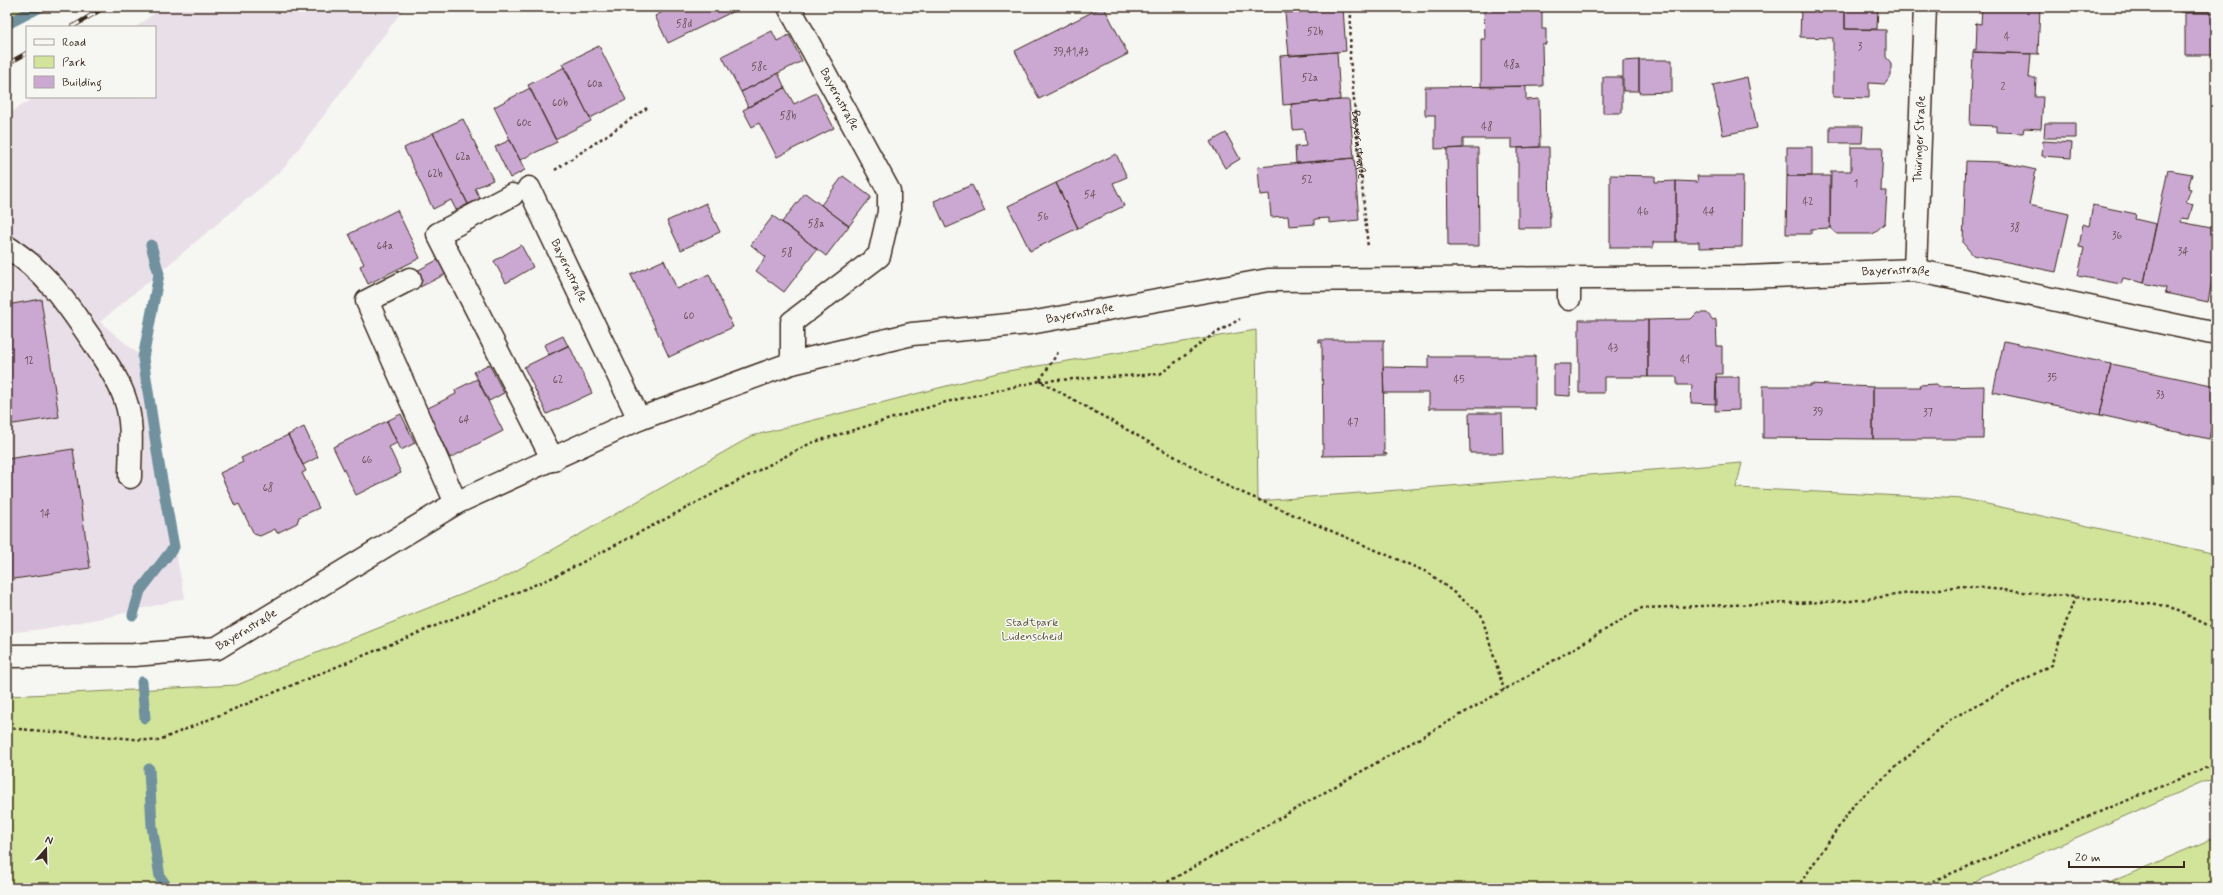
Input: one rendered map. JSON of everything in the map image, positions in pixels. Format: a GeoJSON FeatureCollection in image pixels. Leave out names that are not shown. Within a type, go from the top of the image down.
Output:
{"type":"FeatureCollection","features":[{"type":"Feature","properties":{"kind":"street","name":"Bayernstraße"},"geometry":{"type":"LineString","coordinates":[[789,7],[889,191],[889,212],[879,256],[792,322],[792,363]]}},
{"type":"Feature","properties":{"kind":"street","name":"Thüringer Straße"},"geometry":{"type":"LineString","coordinates":[[1915,270],[1925,7]]}},
{"type":"Feature","properties":{"kind":"street","name":"Bayernstraße"},"geometry":{"type":"LineString","coordinates":[[520,192],[639,419]]}},
{"type":"Feature","properties":{"kind":"street"},"geometry":{"type":"LineString","coordinates":[[520,192],[438,234],[552,460]]}},
{"type":"Feature","properties":{"kind":"street"},"geometry":{"type":"LineString","coordinates":[[7,247],[25,258],[45,276],[68,304],[114,373],[125,399],[131,424],[130,477]]}},
{"type":"Feature","properties":{"kind":"street","name":"Bayernstraße"},"geometry":{"type":"LineString","coordinates":[[7,656],[134,655],[217,648],[456,503],[639,419],[792,363],[912,334],[1030,323],[1268,280],[1371,280],[1569,289],[1746,277],[1915,270],[2216,334]]}},
{"type":"Feature","properties":{"kind":"street"},"geometry":{"type":"LineString","coordinates":[[410,279],[367,301],[456,503]]}},
{"type":"Feature","properties":{"kind":"path","name":"Bayernstraße"},"geometry":{"type":"LineString","coordinates":[[1351,9],[1351,65],[1371,280]]}},
{"type":"Feature","properties":{"kind":"path"},"geometry":{"type":"LineString","coordinates":[[520,192],[648,108]]}},
{"type":"Feature","properties":{"kind":"path"},"geometry":{"type":"LineString","coordinates":[[7,728],[157,741],[556,576],[811,443],[946,402],[1040,381],[1160,374],[1211,336],[1245,316]]}},
{"type":"Feature","properties":{"kind":"path"},"geometry":{"type":"LineString","coordinates":[[1040,381],[1229,488],[1429,573],[1481,614],[1504,690]]}},
{"type":"Feature","properties":{"kind":"path"},"geometry":{"type":"LineString","coordinates":[[1157,888],[1504,690],[1642,608],[1851,601],[1962,586],[2168,606],[2216,628]]}},
{"type":"Feature","properties":{"kind":"path"},"geometry":{"type":"LineString","coordinates":[[1797,888],[1855,803],[1952,719],[2051,665],[2075,597]]}},
{"type":"Feature","properties":{"kind":"path"},"geometry":{"type":"LineString","coordinates":[[1916,888],[2208,767],[2216,767]]}},
{"type":"Feature","properties":{"kind":"shaded area"},"geometry":{"type":"Polygon","coordinates":[[[163,7],[405,7],[284,168],[100,322],[143,358],[163,492],[185,598],[108,617],[42,629],[7,633],[7,115],[33,98],[156,98],[156,26],[137,26],[163,7]]]}},
{"type":"Feature","properties":{"kind":"green space"},"geometry":{"type":"Polygon","coordinates":[[[7,7],[40,7],[12,22],[7,38],[7,7]]]}},
{"type":"Feature","properties":{"kind":"green space","name":"Stadtpark Lüdenscheid"},"geometry":{"type":"Polygon","coordinates":[[[1256,330],[1258,501],[1742,463],[1736,488],[1964,499],[2216,554],[2216,781],[2202,782],[1962,888],[7,888],[7,696],[237,685],[505,577],[752,436],[1001,372],[1256,330]]]}},
{"type":"Feature","properties":{"kind":"green space"},"geometry":{"type":"Polygon","coordinates":[[[2216,837],[2216,888],[2097,888],[2216,837]]]}},
{"type":"Feature","properties":{"kind":"building"},"geometry":{"type":"Polygon","coordinates":[[[672,7],[742,7],[668,43],[655,16],[672,7]]]}},
{"type":"Feature","properties":{"kind":"building"},"geometry":{"type":"Polygon","coordinates":[[[1104,7],[1128,54],[1039,99],[1015,51],[1104,7]]]}},
{"type":"Feature","properties":{"kind":"building"},"geometry":{"type":"Polygon","coordinates":[[[1484,7],[1542,7],[1542,29],[1546,29],[1546,44],[1542,44],[1543,86],[1481,87],[1481,39],[1485,39],[1484,7]]]}},
{"type":"Feature","properties":{"kind":"building"},"geometry":{"type":"Polygon","coordinates":[[[1845,7],[1878,7],[1877,29],[1845,29],[1845,7]]]}},
{"type":"Feature","properties":{"kind":"building"},"geometry":{"type":"Polygon","coordinates":[[[1982,7],[2040,7],[2038,53],[2040,54],[1973,52],[1974,49],[1976,50],[1977,25],[1975,23],[1981,24],[1982,7]]]}},
{"type":"Feature","properties":{"kind":"building"},"geometry":{"type":"Polygon","coordinates":[[[2180,7],[2216,7],[2216,13],[2180,12],[2180,7]]]}},
{"type":"Feature","properties":{"kind":"building"},"geometry":{"type":"Polygon","coordinates":[[[1343,8],[1346,51],[1289,56],[1285,13],[1343,8]]]}},
{"type":"Feature","properties":{"kind":"building"},"geometry":{"type":"Polygon","coordinates":[[[1801,8],[1845,9],[1845,29],[1886,30],[1886,57],[1891,63],[1891,76],[1885,84],[1869,83],[1869,98],[1833,97],[1833,38],[1800,37],[1801,8]]]}},
{"type":"Feature","properties":{"kind":"building"},"geometry":{"type":"Polygon","coordinates":[[[2185,13],[2216,13],[2216,55],[2185,55],[2185,13]]]}},
{"type":"Feature","properties":{"kind":"building"},"geometry":{"type":"Polygon","coordinates":[[[772,31],[777,41],[789,35],[802,61],[741,92],[722,56],[772,31]]]}},
{"type":"Feature","properties":{"kind":"building"},"geometry":{"type":"Polygon","coordinates":[[[599,46],[626,100],[590,118],[562,64],[599,46]]]}},
{"type":"Feature","properties":{"kind":"building"},"geometry":{"type":"Polygon","coordinates":[[[1337,52],[1340,100],[1283,105],[1280,56],[1337,52]]]}},
{"type":"Feature","properties":{"kind":"building"},"geometry":{"type":"Polygon","coordinates":[[[1973,52],[2031,54],[2029,78],[2036,78],[2035,97],[2043,97],[2041,129],[2024,128],[2023,133],[1997,132],[1997,126],[1970,125],[1973,52]]]}},
{"type":"Feature","properties":{"kind":"building"},"geometry":{"type":"Polygon","coordinates":[[[1639,60],[1672,60],[1672,92],[1639,93],[1639,60]]]}},
{"type":"Feature","properties":{"kind":"building"},"geometry":{"type":"Polygon","coordinates":[[[1639,60],[1639,91],[1623,91],[1623,61],[1639,60]]]}},
{"type":"Feature","properties":{"kind":"building"},"geometry":{"type":"Polygon","coordinates":[[[565,67],[591,121],[555,139],[528,85],[565,67]]]}},
{"type":"Feature","properties":{"kind":"building"},"geometry":{"type":"Polygon","coordinates":[[[778,73],[785,88],[748,107],[741,92],[778,73]]]}},
{"type":"Feature","properties":{"kind":"building"},"geometry":{"type":"Polygon","coordinates":[[[1603,77],[1622,77],[1622,113],[1603,113],[1603,77]]]}},
{"type":"Feature","properties":{"kind":"building"},"geometry":{"type":"Polygon","coordinates":[[[1747,77],[1757,128],[1723,135],[1713,85],[1747,77]]]}},
{"type":"Feature","properties":{"kind":"building"},"geometry":{"type":"Polygon","coordinates":[[[1526,86],[1526,100],[1539,99],[1540,147],[1512,148],[1512,139],[1463,139],[1463,148],[1435,149],[1435,115],[1425,115],[1425,87],[1526,86]]]}},
{"type":"Feature","properties":{"kind":"building"},"geometry":{"type":"Polygon","coordinates":[[[530,88],[557,142],[520,160],[494,107],[530,88]]]}},
{"type":"Feature","properties":{"kind":"building"},"geometry":{"type":"Polygon","coordinates":[[[785,88],[794,104],[816,93],[834,128],[777,157],[759,123],[752,127],[743,110],[785,88]]]}},
{"type":"Feature","properties":{"kind":"building"},"geometry":{"type":"Polygon","coordinates":[[[1349,100],[1354,158],[1296,163],[1295,147],[1306,146],[1304,129],[1293,130],[1291,104],[1349,100]]]}},
{"type":"Feature","properties":{"kind":"building"},"geometry":{"type":"Polygon","coordinates":[[[463,119],[493,180],[475,188],[480,199],[468,204],[433,133],[463,119]]]}},
{"type":"Feature","properties":{"kind":"building"},"geometry":{"type":"Polygon","coordinates":[[[2045,123],[2076,123],[2076,138],[2044,138],[2045,123]]]}},
{"type":"Feature","properties":{"kind":"building"},"geometry":{"type":"Polygon","coordinates":[[[1830,126],[1863,126],[1862,143],[1830,143],[1830,126]]]}},
{"type":"Feature","properties":{"kind":"building"},"geometry":{"type":"Polygon","coordinates":[[[433,133],[468,204],[456,210],[451,200],[433,209],[404,148],[433,133]]]}},
{"type":"Feature","properties":{"kind":"building"},"geometry":{"type":"Polygon","coordinates":[[[1226,133],[1240,159],[1225,168],[1210,142],[1226,133]]]}},
{"type":"Feature","properties":{"kind":"building"},"geometry":{"type":"Polygon","coordinates":[[[510,140],[525,170],[510,178],[495,147],[510,140]]]}},
{"type":"Feature","properties":{"kind":"building"},"geometry":{"type":"Polygon","coordinates":[[[2043,141],[2072,143],[2071,158],[2042,156],[2043,141]]]}},
{"type":"Feature","properties":{"kind":"building"},"geometry":{"type":"Polygon","coordinates":[[[1549,147],[1550,228],[1518,228],[1518,148],[1549,147]]]}},
{"type":"Feature","properties":{"kind":"building"},"geometry":{"type":"Polygon","coordinates":[[[1787,147],[1812,147],[1812,176],[1787,176],[1787,147]]]}},
{"type":"Feature","properties":{"kind":"building"},"geometry":{"type":"Polygon","coordinates":[[[1851,147],[1883,147],[1881,191],[1887,191],[1885,223],[1873,234],[1837,234],[1830,228],[1831,171],[1851,171],[1851,147]]]}},
{"type":"Feature","properties":{"kind":"building"},"geometry":{"type":"Polygon","coordinates":[[[1478,148],[1479,246],[1448,246],[1447,149],[1478,148]]]}},
{"type":"Feature","properties":{"kind":"building"},"geometry":{"type":"Polygon","coordinates":[[[1116,154],[1127,177],[1113,183],[1124,206],[1078,228],[1056,183],[1116,154]]]}},
{"type":"Feature","properties":{"kind":"building"},"geometry":{"type":"Polygon","coordinates":[[[1354,158],[1359,220],[1329,223],[1329,218],[1315,219],[1315,224],[1289,226],[1288,216],[1271,217],[1269,194],[1260,195],[1258,167],[1354,158]]]}},
{"type":"Feature","properties":{"kind":"building"},"geometry":{"type":"Polygon","coordinates":[[[1966,161],[2000,162],[2036,170],[2029,205],[2069,214],[2056,272],[1973,255],[1963,243],[1966,161]]]}},
{"type":"Feature","properties":{"kind":"building"},"geometry":{"type":"Polygon","coordinates":[[[2168,170],[2192,174],[2188,188],[2191,189],[2186,202],[2193,204],[2189,219],[2182,218],[2181,222],[2216,229],[2216,275],[2213,275],[2208,302],[2165,293],[2166,288],[2144,283],[2168,170]]]}},
{"type":"Feature","properties":{"kind":"building"},"geometry":{"type":"Polygon","coordinates":[[[1610,175],[1655,176],[1655,182],[1676,181],[1676,242],[1653,242],[1653,248],[1610,248],[1610,175]]]}},
{"type":"Feature","properties":{"kind":"building"},"geometry":{"type":"Polygon","coordinates":[[[843,176],[871,197],[849,226],[821,205],[843,176]]]}},
{"type":"Feature","properties":{"kind":"building"},"geometry":{"type":"Polygon","coordinates":[[[1697,176],[1743,176],[1742,247],[1699,248],[1699,242],[1676,242],[1676,181],[1698,182],[1697,176]]]}},
{"type":"Feature","properties":{"kind":"building"},"geometry":{"type":"Polygon","coordinates":[[[1787,176],[1830,176],[1830,228],[1811,229],[1811,234],[1786,234],[1787,176]]]}},
{"type":"Feature","properties":{"kind":"building"},"geometry":{"type":"Polygon","coordinates":[[[1056,183],[1078,228],[1030,251],[1008,206],[1056,183]]]}},
{"type":"Feature","properties":{"kind":"building"},"geometry":{"type":"Polygon","coordinates":[[[972,185],[985,211],[946,228],[934,201],[972,185]]]}},
{"type":"Feature","properties":{"kind":"building"},"geometry":{"type":"Polygon","coordinates":[[[805,193],[849,226],[826,256],[782,222],[805,193]]]}},
{"type":"Feature","properties":{"kind":"building"},"geometry":{"type":"Polygon","coordinates":[[[706,203],[720,232],[681,250],[667,221],[706,203]]]}},
{"type":"Feature","properties":{"kind":"building"},"geometry":{"type":"Polygon","coordinates":[[[2093,205],[2136,214],[2135,219],[2156,224],[2144,283],[2123,278],[2121,284],[2078,276],[2084,248],[2079,247],[2083,224],[2089,226],[2093,205]]]}},
{"type":"Feature","properties":{"kind":"building"},"geometry":{"type":"Polygon","coordinates":[[[397,210],[420,258],[368,284],[360,266],[364,264],[349,234],[397,210]]]}},
{"type":"Feature","properties":{"kind":"building"},"geometry":{"type":"Polygon","coordinates":[[[773,216],[817,249],[784,292],[756,271],[766,257],[751,245],[773,216]]]}},
{"type":"Feature","properties":{"kind":"building"},"geometry":{"type":"Polygon","coordinates":[[[521,245],[533,267],[506,283],[494,261],[521,245]]]}},
{"type":"Feature","properties":{"kind":"building"},"geometry":{"type":"Polygon","coordinates":[[[441,258],[448,273],[420,287],[413,273],[441,258]]]}},
{"type":"Feature","properties":{"kind":"building"},"geometry":{"type":"Polygon","coordinates":[[[664,260],[677,289],[709,274],[733,327],[669,357],[631,275],[664,260]]]}},
{"type":"Feature","properties":{"kind":"building"},"geometry":{"type":"Polygon","coordinates":[[[41,299],[59,417],[7,425],[7,305],[41,299]]]}},
{"type":"Feature","properties":{"kind":"building"},"geometry":{"type":"Polygon","coordinates":[[[1697,313],[1707,313],[1713,320],[1716,319],[1717,346],[1722,346],[1722,374],[1716,374],[1717,404],[1691,403],[1692,385],[1677,385],[1677,377],[1648,377],[1648,320],[1691,319],[1697,313]]]}},
{"type":"Feature","properties":{"kind":"building"},"geometry":{"type":"Polygon","coordinates":[[[1579,320],[1648,320],[1648,377],[1604,377],[1604,393],[1579,393],[1579,320]]]}},
{"type":"Feature","properties":{"kind":"building"},"geometry":{"type":"Polygon","coordinates":[[[563,336],[568,346],[549,355],[544,345],[563,336]]]}},
{"type":"Feature","properties":{"kind":"building"},"geometry":{"type":"Polygon","coordinates":[[[1319,340],[1385,340],[1383,342],[1384,454],[1386,453],[1387,455],[1321,456],[1323,454],[1322,342],[1319,343],[1319,340]]]}},
{"type":"Feature","properties":{"kind":"building"},"geometry":{"type":"Polygon","coordinates":[[[2004,341],[2111,364],[2100,415],[1993,392],[2004,341]]]}},
{"type":"Feature","properties":{"kind":"building"},"geometry":{"type":"Polygon","coordinates":[[[569,345],[592,393],[547,414],[524,367],[569,345]]]}},
{"type":"Feature","properties":{"kind":"building"},"geometry":{"type":"Polygon","coordinates":[[[1429,355],[1431,357],[1534,357],[1535,355],[1535,410],[1534,408],[1431,408],[1429,410],[1429,393],[1384,393],[1383,367],[1429,368],[1429,355]]]}},
{"type":"Feature","properties":{"kind":"building"},"geometry":{"type":"Polygon","coordinates":[[[489,364],[504,393],[489,401],[474,372],[489,364]]]}},
{"type":"Feature","properties":{"kind":"building"},"geometry":{"type":"Polygon","coordinates":[[[1554,364],[1571,364],[1570,396],[1554,395],[1554,364]]]}},
{"type":"Feature","properties":{"kind":"building"},"geometry":{"type":"Polygon","coordinates":[[[2111,364],[2216,386],[2216,403],[2209,439],[2100,415],[2111,364]]]}},
{"type":"Feature","properties":{"kind":"building"},"geometry":{"type":"Polygon","coordinates":[[[1716,377],[1739,377],[1739,410],[1715,411],[1716,377]]]}},
{"type":"Feature","properties":{"kind":"building"},"geometry":{"type":"Polygon","coordinates":[[[477,379],[503,431],[450,458],[426,409],[456,394],[455,390],[477,379]]]}},
{"type":"Feature","properties":{"kind":"building"},"geometry":{"type":"Polygon","coordinates":[[[1810,384],[1873,387],[1873,439],[1763,438],[1763,386],[1810,386],[1810,384]]]}},
{"type":"Feature","properties":{"kind":"building"},"geometry":{"type":"Polygon","coordinates":[[[1937,384],[1937,387],[1984,386],[1983,439],[1873,439],[1873,387],[1920,387],[1919,385],[1937,384]]]}},
{"type":"Feature","properties":{"kind":"building"},"geometry":{"type":"Polygon","coordinates":[[[1469,413],[1502,413],[1503,453],[1470,453],[1469,413]]]}},
{"type":"Feature","properties":{"kind":"building"},"geometry":{"type":"Polygon","coordinates":[[[401,414],[415,443],[401,450],[387,421],[401,414]]]}},
{"type":"Feature","properties":{"kind":"building"},"geometry":{"type":"Polygon","coordinates":[[[387,421],[397,443],[389,447],[401,473],[356,495],[333,447],[387,421]]]}},
{"type":"Feature","properties":{"kind":"building"},"geometry":{"type":"Polygon","coordinates":[[[304,427],[318,457],[303,465],[288,435],[304,427]]]}},
{"type":"Feature","properties":{"kind":"building"},"geometry":{"type":"Polygon","coordinates":[[[288,435],[306,471],[302,473],[319,508],[299,517],[297,523],[277,533],[275,529],[260,536],[254,534],[239,504],[235,506],[220,473],[243,462],[241,458],[288,435]]]}},
{"type":"Feature","properties":{"kind":"building"},"geometry":{"type":"Polygon","coordinates":[[[73,449],[90,568],[7,580],[7,459],[73,449]]]}},
{"type":"Feature","properties":{"kind":"waterway"},"geometry":{"type":"LineString","coordinates":[[7,24],[40,7]]}},
{"type":"Feature","properties":{"kind":"waterway"},"geometry":{"type":"LineString","coordinates":[[133,615],[140,591],[174,547],[159,464],[143,358],[159,274],[151,245]]}},
{"type":"Feature","properties":{"kind":"waterway"},"geometry":{"type":"LineString","coordinates":[[142,682],[145,718]]}},
{"type":"Feature","properties":{"kind":"waterway"},"geometry":{"type":"LineString","coordinates":[[149,769],[152,826],[160,877],[168,888]]}},
{"type":"Feature","properties":{"kind":"railway"},"geometry":{"type":"LineString","coordinates":[[74,26],[105,7]]}},
{"type":"Feature","properties":{"kind":"railway"},"geometry":{"type":"LineString","coordinates":[[7,64],[26,54]]}}]}
